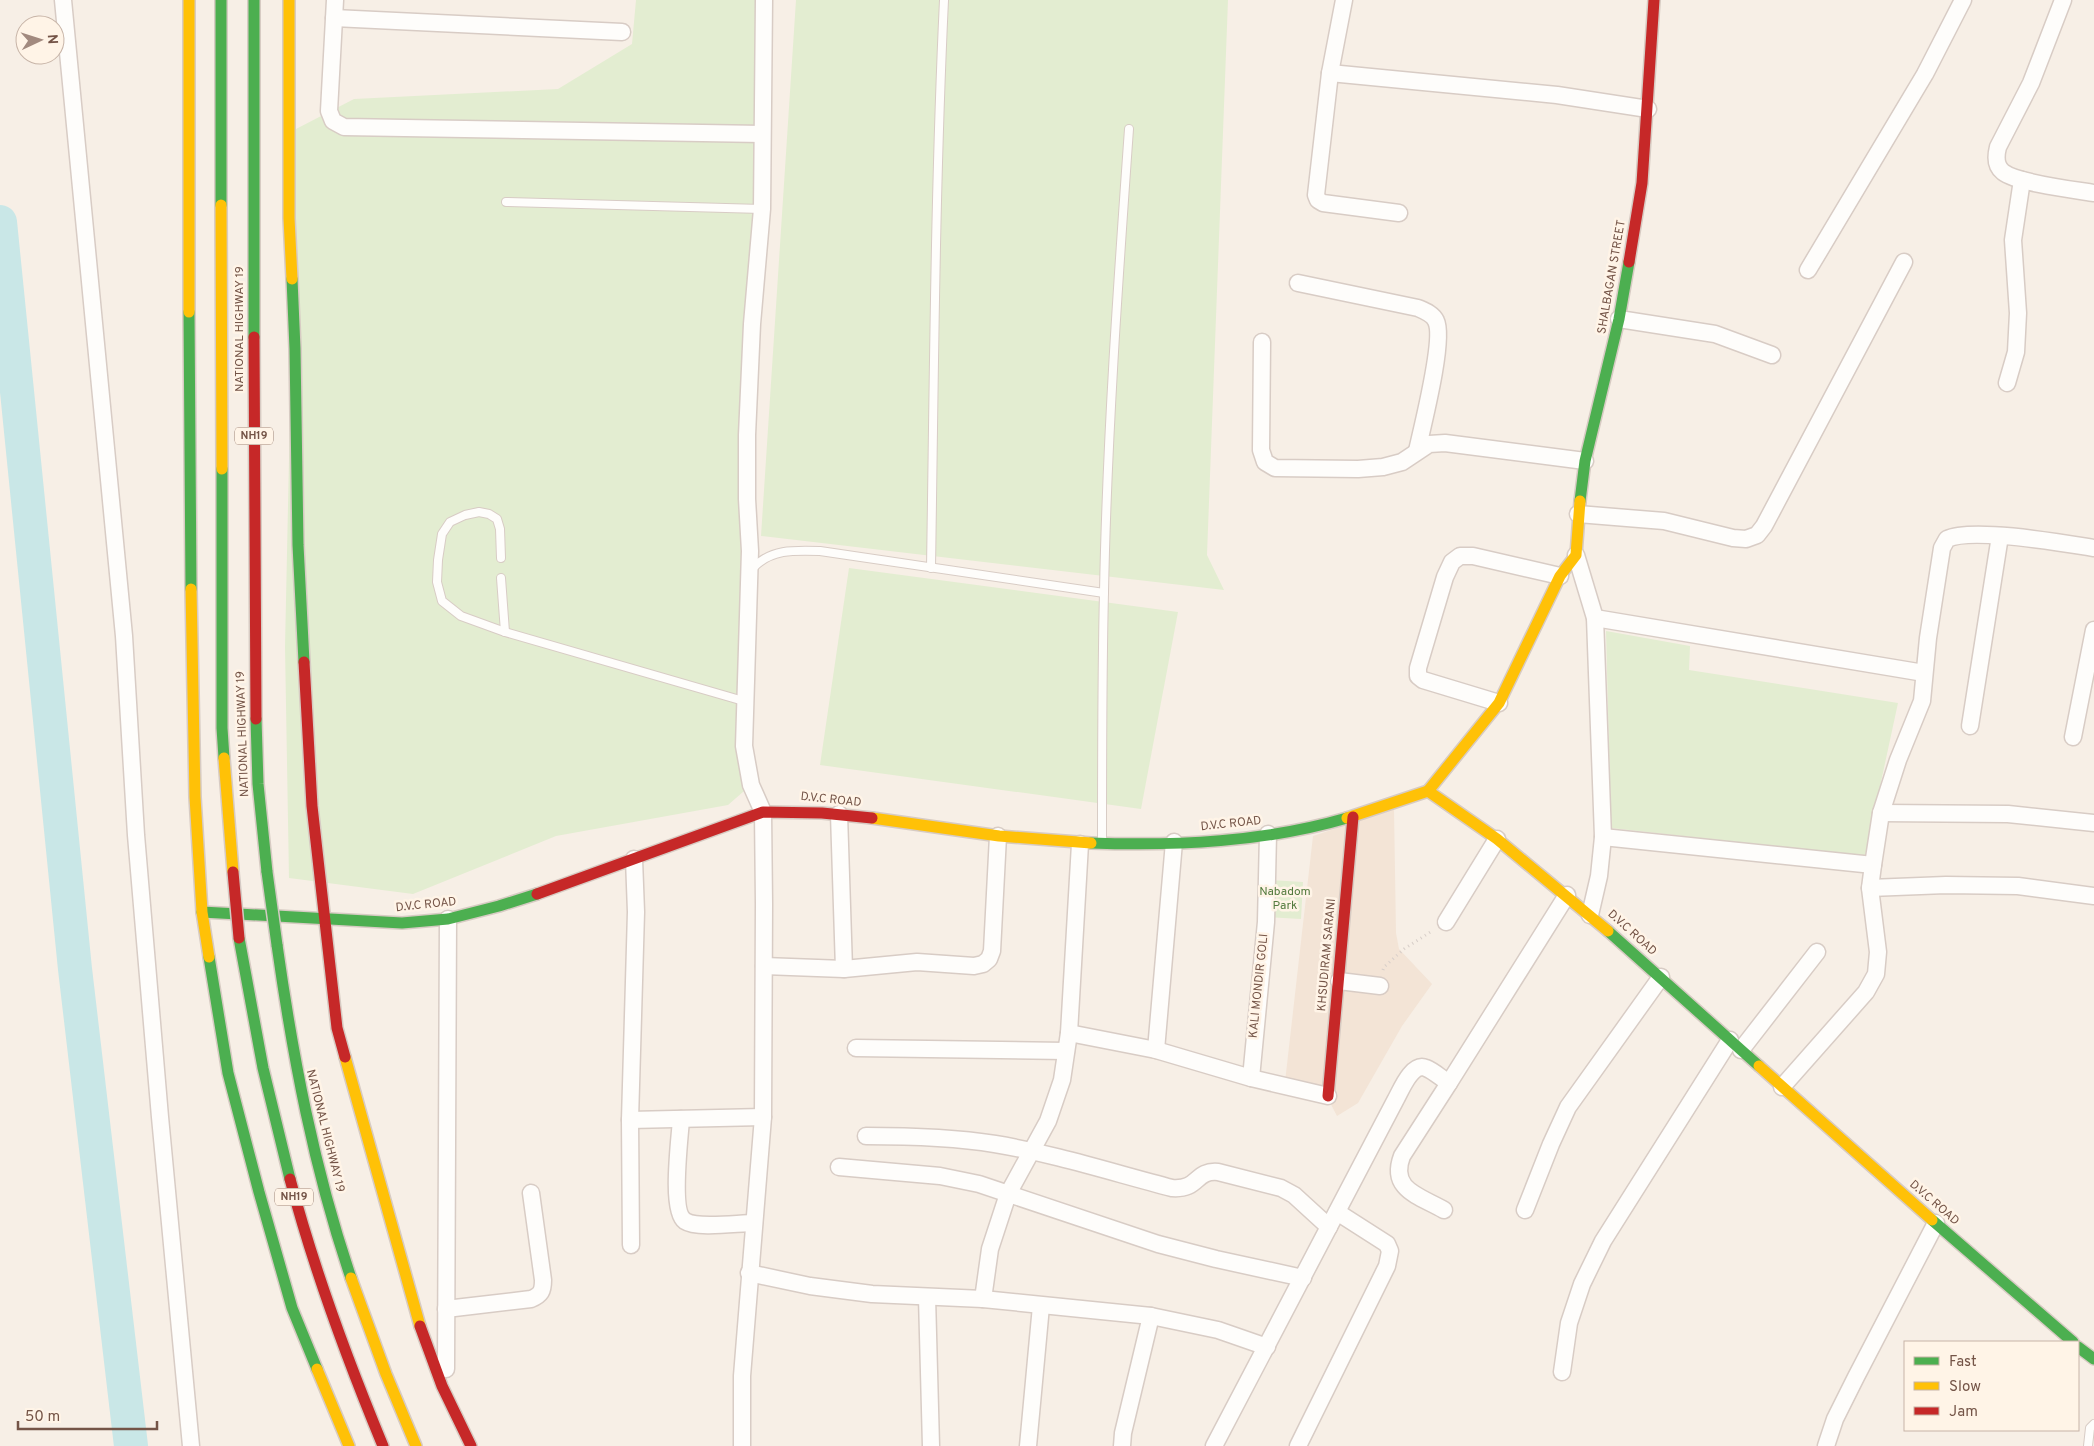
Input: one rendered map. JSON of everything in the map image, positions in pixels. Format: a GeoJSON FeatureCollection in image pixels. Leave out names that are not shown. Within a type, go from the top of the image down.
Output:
{"type":"FeatureCollection","features":[{"type":"Feature","properties":{"kind":"main road"},"geometry":{"type":"LineString","coordinates":[[189,0],[188,189],[191,619],[195,797],[202,912],[228,1074],[259,1192],[292,1308],[349,1446]]}},
{"type":"Feature","properties":{"kind":"main road","name":"NH19"},"geometry":{"type":"LineString","coordinates":[[221,0],[222,728],[239,938],[250,1013],[271,1108],[294,1198],[318,1276],[383,1446]]}},
{"type":"Feature","properties":{"kind":"main road","name":"NATIONAL HIGHWAY 19"},"geometry":{"type":"LineString","coordinates":[[254,0],[254,672],[258,784],[267,872],[296,1067],[314,1150],[353,1282],[416,1446]]}},
{"type":"Feature","properties":{"kind":"main road"},"geometry":{"type":"LineString","coordinates":[[289,0],[289,218],[295,349],[298,545],[312,806],[337,1028],[419,1324],[442,1386],[471,1446]]}},
{"type":"Feature","properties":{"kind":"main road","name":"SHALBAGAN STREET"},"geometry":{"type":"LineString","coordinates":[[1576,555],[1578,514],[1585,461],[1619,319],[1642,183],[1654,0]]}},
{"type":"Feature","properties":{"kind":"main road"},"geometry":{"type":"LineString","coordinates":[[1428,791],[1500,703],[1560,576],[1576,555]]}},
{"type":"Feature","properties":{"kind":"main road","name":"D.V.C ROAD"},"geometry":{"type":"LineString","coordinates":[[202,912],[402,923],[448,919],[508,903],[763,812],[792,810],[839,814],[998,836],[1080,844],[1174,842],[1233,839],[1309,828],[1353,816],[1428,791],[1497,838],[1590,915],[1782,1087],[2072,1341]]}},
{"type":"Feature","properties":{"kind":"main road","name":"KHSUDIRAM SARANI"},"geometry":{"type":"LineString","coordinates":[[1328,1096],[1353,816]]}},
{"type":"Feature","properties":{"kind":"main road"},"geometry":{"type":"LineString","coordinates":[[2079,1348],[2094,1359]]}},
{"type":"Feature","properties":{"kind":"street"},"geometry":{"type":"LineString","coordinates":[[63,0],[124,626],[137,845],[191,1446]]}},
{"type":"Feature","properties":{"kind":"street"},"geometry":{"type":"LineString","coordinates":[[335,0],[329,111],[333,121],[344,127],[762,134]]}},
{"type":"Feature","properties":{"kind":"street"},"geometry":{"type":"LineString","coordinates":[[742,1446],[742,1376],[763,1117],[763,812],[751,785],[744,746],[750,570],[747,435],[752,324],[762,209],[764,0]]}},
{"type":"Feature","properties":{"kind":"street"},"geometry":{"type":"LineString","coordinates":[[1344,0],[1330,73],[1316,195],[1318,200],[1323,203],[1399,214]]}},
{"type":"Feature","properties":{"kind":"street"},"geometry":{"type":"LineString","coordinates":[[1808,270],[1925,74],[1963,0]]}},
{"type":"Feature","properties":{"kind":"street"},"geometry":{"type":"LineString","coordinates":[[2063,0],[2031,83],[1998,147],[1997,164],[2002,172],[2022,180],[2094,193]]}},
{"type":"Feature","properties":{"kind":"street"},"geometry":{"type":"LineString","coordinates":[[334,18],[622,32]]}},
{"type":"Feature","properties":{"kind":"street"},"geometry":{"type":"LineString","coordinates":[[1330,73],[1557,95],[1648,109]]}},
{"type":"Feature","properties":{"kind":"street"},"geometry":{"type":"LineString","coordinates":[[2007,383],[2016,352],[2018,313],[2013,240],[2022,180]]}},
{"type":"Feature","properties":{"kind":"street"},"geometry":{"type":"LineString","coordinates":[[1578,514],[1664,521],[1733,538],[1746,539],[1757,535],[1764,526],[1904,262]]}},
{"type":"Feature","properties":{"kind":"street"},"geometry":{"type":"LineString","coordinates":[[1298,283],[1418,308],[1430,313],[1437,322],[1438,336],[1432,382],[1417,451]]}},
{"type":"Feature","properties":{"kind":"street"},"geometry":{"type":"LineString","coordinates":[[1619,319],[1715,334],[1772,355]]}},
{"type":"Feature","properties":{"kind":"street"},"geometry":{"type":"LineString","coordinates":[[1262,342],[1261,450],[1265,462],[1275,468],[1358,469],[1383,467],[1402,462],[1430,444],[1445,443],[1585,461]]}},
{"type":"Feature","properties":{"kind":"street"},"geometry":{"type":"LineString","coordinates":[[1782,1087],[1866,992],[1876,974],[1878,952],[1870,888],[1881,813],[1898,760],[1922,702],[1924,673],[1942,548],[1947,539],[1955,535],[2000,536],[2094,548]]}},
{"type":"Feature","properties":{"kind":"street"},"geometry":{"type":"LineString","coordinates":[[1970,726],[2000,536]]}},
{"type":"Feature","properties":{"kind":"street"},"geometry":{"type":"LineString","coordinates":[[1576,555],[1595,618],[1604,837],[1590,915]]}},
{"type":"Feature","properties":{"kind":"street"},"geometry":{"type":"LineString","coordinates":[[1500,703],[1423,680],[1418,676],[1418,668],[1445,577],[1452,562],[1460,556],[1473,556],[1560,576]]}},
{"type":"Feature","properties":{"kind":"street"},"geometry":{"type":"LineString","coordinates":[[1595,618],[1924,673]]}},
{"type":"Feature","properties":{"kind":"street"},"geometry":{"type":"LineString","coordinates":[[2073,737],[2094,630]]}},
{"type":"Feature","properties":{"kind":"street"},"geometry":{"type":"LineString","coordinates":[[1881,813],[1949,812],[2008,814],[2094,823]]}},
{"type":"Feature","properties":{"kind":"street"},"geometry":{"type":"LineString","coordinates":[[839,814],[844,969]]}},
{"type":"Feature","properties":{"kind":"street","name":"KALI MONDIR GOLI"},"geometry":{"type":"LineString","coordinates":[[1251,1078],[1266,917],[1268,834]]}},
{"type":"Feature","properties":{"kind":"street"},"geometry":{"type":"LineString","coordinates":[[764,966],[844,969],[882,967],[917,962],[974,966],[983,964],[989,959],[992,951],[998,836]]}},
{"type":"Feature","properties":{"kind":"street"},"geometry":{"type":"LineString","coordinates":[[1604,837],[1873,865]]}},
{"type":"Feature","properties":{"kind":"street"},"geometry":{"type":"LineString","coordinates":[[1446,922],[1497,838]]}},
{"type":"Feature","properties":{"kind":"street"},"geometry":{"type":"LineString","coordinates":[[1156,1050],[1174,842]]}},
{"type":"Feature","properties":{"kind":"street"},"geometry":{"type":"LineString","coordinates":[[983,1299],[990,1249],[1008,1194],[1048,1121],[1062,1080],[1069,1033],[1080,844]]}},
{"type":"Feature","properties":{"kind":"street"},"geometry":{"type":"LineString","coordinates":[[631,1245],[630,1120],[636,912],[634,859]]}},
{"type":"Feature","properties":{"kind":"street"},"geometry":{"type":"LineString","coordinates":[[1870,888],[1946,885],[2018,886],[2094,896]]}},
{"type":"Feature","properties":{"kind":"street"},"geometry":{"type":"LineString","coordinates":[[1444,1210],[1407,1189],[1399,1180],[1397,1169],[1402,1156],[1567,896]]}},
{"type":"Feature","properties":{"kind":"street"},"geometry":{"type":"LineString","coordinates":[[446,1369],[448,919]]}},
{"type":"Feature","properties":{"kind":"street"},"geometry":{"type":"LineString","coordinates":[[1562,1372],[1569,1323],[1582,1284],[1603,1241],[1736,1045],[1817,952]]}},
{"type":"Feature","properties":{"kind":"street"},"geometry":{"type":"LineString","coordinates":[[1525,1210],[1568,1107],[1660,977]]}},
{"type":"Feature","properties":{"kind":"street"},"geometry":{"type":"LineString","coordinates":[[1339,981],[1380,986]]}},
{"type":"Feature","properties":{"kind":"street"},"geometry":{"type":"LineString","coordinates":[[1069,1033],[1156,1050],[1251,1078],[1328,1096]]}},
{"type":"Feature","properties":{"kind":"street"},"geometry":{"type":"LineString","coordinates":[[856,1048],[1066,1051]]}},
{"type":"Feature","properties":{"kind":"street"},"geometry":{"type":"LineString","coordinates":[[1214,1446],[1268,1347],[1293,1292],[1303,1278],[1396,1099],[1414,1070],[1419,1067],[1425,1067],[1449,1084]]}},
{"type":"Feature","properties":{"kind":"street"},"geometry":{"type":"LineString","coordinates":[[630,1120],[763,1117]]}},
{"type":"Feature","properties":{"kind":"street"},"geometry":{"type":"LineString","coordinates":[[680,1119],[676,1196],[678,1212],[685,1221],[698,1224],[754,1223]]}},
{"type":"Feature","properties":{"kind":"street"},"geometry":{"type":"LineString","coordinates":[[866,1136],[956,1139],[1031,1152],[1172,1188],[1183,1189],[1193,1185],[1202,1174],[1210,1171],[1230,1174],[1281,1188],[1294,1195],[1329,1227]]}},
{"type":"Feature","properties":{"kind":"street"},"geometry":{"type":"LineString","coordinates":[[839,1167],[940,1176],[979,1184],[1158,1244],[1303,1278]]}},
{"type":"Feature","properties":{"kind":"street"},"geometry":{"type":"LineString","coordinates":[[446,1309],[531,1299],[539,1296],[543,1290],[544,1280],[531,1193]]}},
{"type":"Feature","properties":{"kind":"street"},"geometry":{"type":"LineString","coordinates":[[1298,1446],[1387,1266],[1389,1258],[1388,1244],[1337,1212]]}},
{"type":"Feature","properties":{"kind":"street"},"geometry":{"type":"LineString","coordinates":[[1826,1446],[1835,1419],[1936,1223]]}},
{"type":"Feature","properties":{"kind":"street"},"geometry":{"type":"LineString","coordinates":[[749,1273],[810,1286],[872,1294],[983,1299],[1151,1316],[1218,1330],[1268,1347]]}},
{"type":"Feature","properties":{"kind":"street"},"geometry":{"type":"LineString","coordinates":[[927,1297],[930,1446]]}},
{"type":"Feature","properties":{"kind":"street"},"geometry":{"type":"LineString","coordinates":[[1028,1446],[1041,1306]]}},
{"type":"Feature","properties":{"kind":"street"},"geometry":{"type":"LineString","coordinates":[[1122,1446],[1123,1433],[1151,1316]]}},
{"type":"Feature","properties":{"kind":"lane"},"geometry":{"type":"LineString","coordinates":[[931,568],[938,116],[944,0]]}},
{"type":"Feature","properties":{"kind":"lane"},"geometry":{"type":"LineString","coordinates":[[1102,843],[1104,593],[1114,353],[1129,129]]}},
{"type":"Feature","properties":{"kind":"lane"},"geometry":{"type":"LineString","coordinates":[[506,202],[762,209]]}},
{"type":"Feature","properties":{"kind":"lane"},"geometry":{"type":"LineString","coordinates":[[501,558],[500,529],[497,519],[489,514],[479,512],[464,515],[450,522],[442,534],[438,560],[437,582],[442,601],[460,616],[505,632],[747,702]]}},
{"type":"Feature","properties":{"kind":"lane"},"geometry":{"type":"LineString","coordinates":[[750,570],[759,560],[774,553],[795,550],[820,551],[1104,593]]}},
{"type":"Feature","properties":{"kind":"lane"},"geometry":{"type":"LineString","coordinates":[[501,578],[505,632]]}},
{"type":"Feature","properties":{"kind":"lane"},"geometry":{"type":"LineString","coordinates":[[2088,1446],[2090,1428],[2094,1424]]}},
{"type":"Feature","properties":{"kind":"path"},"geometry":{"type":"LineString","coordinates":[[1380,986],[1384,967],[1404,949],[1446,922]]}},
{"type":"Feature","properties":{"kind":"shaded area"},"geometry":{"type":"Polygon","coordinates":[[[1394,809],[1396,933],[1399,949],[1432,984],[1402,1026],[1358,1103],[1337,1116],[1324,1091],[1285,1082],[1313,836],[1394,809]]]}},
{"type":"Feature","properties":{"kind":"green space"},"geometry":{"type":"Polygon","coordinates":[[[636,0],[765,0],[742,436],[751,785],[728,805],[556,836],[413,894],[289,878],[285,647],[296,129],[354,99],[558,89],[632,44],[636,0]]]}},
{"type":"Feature","properties":{"kind":"green space"},"geometry":{"type":"Polygon","coordinates":[[[796,0],[1228,0],[1207,555],[1224,590],[761,536],[796,0]]]}},
{"type":"Feature","properties":{"kind":"green space"},"geometry":{"type":"Polygon","coordinates":[[[849,568],[1178,612],[1141,809],[820,765],[849,568]]]}},
{"type":"Feature","properties":{"kind":"green space"},"geometry":{"type":"Polygon","coordinates":[[[1606,631],[1690,646],[1689,670],[1898,703],[1865,856],[1611,828],[1606,631]]]}},
{"type":"Feature","properties":{"kind":"green space","name":"Nabadom Park"},"geometry":{"type":"Polygon","coordinates":[[[1268,880],[1303,882],[1301,919],[1266,917],[1268,880]]]}},
{"type":"Feature","properties":{"kind":"waterway"},"geometry":{"type":"LineString","coordinates":[[0,222],[75,969],[131,1446]]}},
{"type":"Feature","properties":{"kind":"traffic: fast"},"geometry":{"type":"LineString","coordinates":[[221,0],[221,205]]}},
{"type":"Feature","properties":{"kind":"traffic: fast"},"geometry":{"type":"LineString","coordinates":[[254,0],[254,337]]}},
{"type":"Feature","properties":{"kind":"traffic: fast"},"geometry":{"type":"LineString","coordinates":[[1580,501],[1585,461],[1619,319],[1629,262]]}},
{"type":"Feature","properties":{"kind":"traffic: fast"},"geometry":{"type":"LineString","coordinates":[[292,279],[298,545],[304,662]]}},
{"type":"Feature","properties":{"kind":"traffic: fast"},"geometry":{"type":"LineString","coordinates":[[189,312],[191,589]]}},
{"type":"Feature","properties":{"kind":"traffic: fast"},"geometry":{"type":"LineString","coordinates":[[222,469],[222,728],[224,758]]}},
{"type":"Feature","properties":{"kind":"traffic: fast"},"geometry":{"type":"LineString","coordinates":[[256,719],[258,784],[267,872]]}},
{"type":"Feature","properties":{"kind":"traffic: fast"},"geometry":{"type":"LineString","coordinates":[[1091,843],[1156,844],[1220,841],[1284,832],[1347,818]]}},
{"type":"Feature","properties":{"kind":"traffic: fast"},"geometry":{"type":"LineString","coordinates":[[267,872],[277,945]]}},
{"type":"Feature","properties":{"kind":"traffic: fast"},"geometry":{"type":"LineString","coordinates":[[202,912],[402,923],[448,919],[537,894]]}},
{"type":"Feature","properties":{"kind":"traffic: fast"},"geometry":{"type":"LineString","coordinates":[[1608,931],[1759,1066]]}},
{"type":"Feature","properties":{"kind":"traffic: fast"},"geometry":{"type":"LineString","coordinates":[[239,938],[263,1068],[290,1179]]}},
{"type":"Feature","properties":{"kind":"traffic: fast"},"geometry":{"type":"LineString","coordinates":[[277,945],[306,1113],[326,1196],[351,1278]]}},
{"type":"Feature","properties":{"kind":"traffic: fast"},"geometry":{"type":"LineString","coordinates":[[209,957],[228,1073],[259,1192],[292,1308],[317,1369]]}},
{"type":"Feature","properties":{"kind":"traffic: fast"},"geometry":{"type":"LineString","coordinates":[[1932,1220],[2072,1341]]}},
{"type":"Feature","properties":{"kind":"traffic: fast"},"geometry":{"type":"LineString","coordinates":[[2079,1348],[2094,1359]]}},
{"type":"Feature","properties":{"kind":"traffic: slow"},"geometry":{"type":"LineString","coordinates":[[189,0],[189,312]]}},
{"type":"Feature","properties":{"kind":"traffic: slow"},"geometry":{"type":"LineString","coordinates":[[289,0],[289,218],[292,279]]}},
{"type":"Feature","properties":{"kind":"traffic: slow"},"geometry":{"type":"LineString","coordinates":[[221,205],[222,469]]}},
{"type":"Feature","properties":{"kind":"traffic: slow"},"geometry":{"type":"LineString","coordinates":[[1428,791],[1499,703],[1560,576],[1576,555],[1580,501]]}},
{"type":"Feature","properties":{"kind":"traffic: slow"},"geometry":{"type":"LineString","coordinates":[[191,589],[195,797],[202,912],[209,957]]}},
{"type":"Feature","properties":{"kind":"traffic: slow"},"geometry":{"type":"LineString","coordinates":[[224,758],[233,872]]}},
{"type":"Feature","properties":{"kind":"traffic: slow"},"geometry":{"type":"LineString","coordinates":[[1347,818],[1428,791],[1497,839],[1608,931]]}},
{"type":"Feature","properties":{"kind":"traffic: slow"},"geometry":{"type":"LineString","coordinates":[[872,818],[999,836],[1091,843]]}},
{"type":"Feature","properties":{"kind":"traffic: slow"},"geometry":{"type":"LineString","coordinates":[[345,1057],[420,1326]]}},
{"type":"Feature","properties":{"kind":"traffic: slow"},"geometry":{"type":"LineString","coordinates":[[1759,1066],[1932,1220]]}},
{"type":"Feature","properties":{"kind":"traffic: slow"},"geometry":{"type":"LineString","coordinates":[[351,1278],[386,1374],[416,1446]]}},
{"type":"Feature","properties":{"kind":"traffic: slow"},"geometry":{"type":"LineString","coordinates":[[317,1369],[349,1446]]}},
{"type":"Feature","properties":{"kind":"traffic: jam"},"geometry":{"type":"LineString","coordinates":[[1629,262],[1642,183],[1654,0]]}},
{"type":"Feature","properties":{"kind":"traffic: jam"},"geometry":{"type":"LineString","coordinates":[[254,337],[256,719]]}},
{"type":"Feature","properties":{"kind":"traffic: jam"},"geometry":{"type":"LineString","coordinates":[[304,662],[312,806],[337,1028],[345,1057]]}},
{"type":"Feature","properties":{"kind":"traffic: jam"},"geometry":{"type":"LineString","coordinates":[[537,894],[763,812],[822,813],[872,818]]}},
{"type":"Feature","properties":{"kind":"traffic: jam"},"geometry":{"type":"LineString","coordinates":[[1328,1096],[1353,817]]}},
{"type":"Feature","properties":{"kind":"traffic: jam"},"geometry":{"type":"LineString","coordinates":[[233,872],[239,938]]}},
{"type":"Feature","properties":{"kind":"traffic: jam"},"geometry":{"type":"LineString","coordinates":[[290,1179],[299,1213],[332,1314],[383,1446]]}},
{"type":"Feature","properties":{"kind":"traffic: jam"},"geometry":{"type":"LineString","coordinates":[[420,1326],[442,1386],[471,1446]]}}]}
